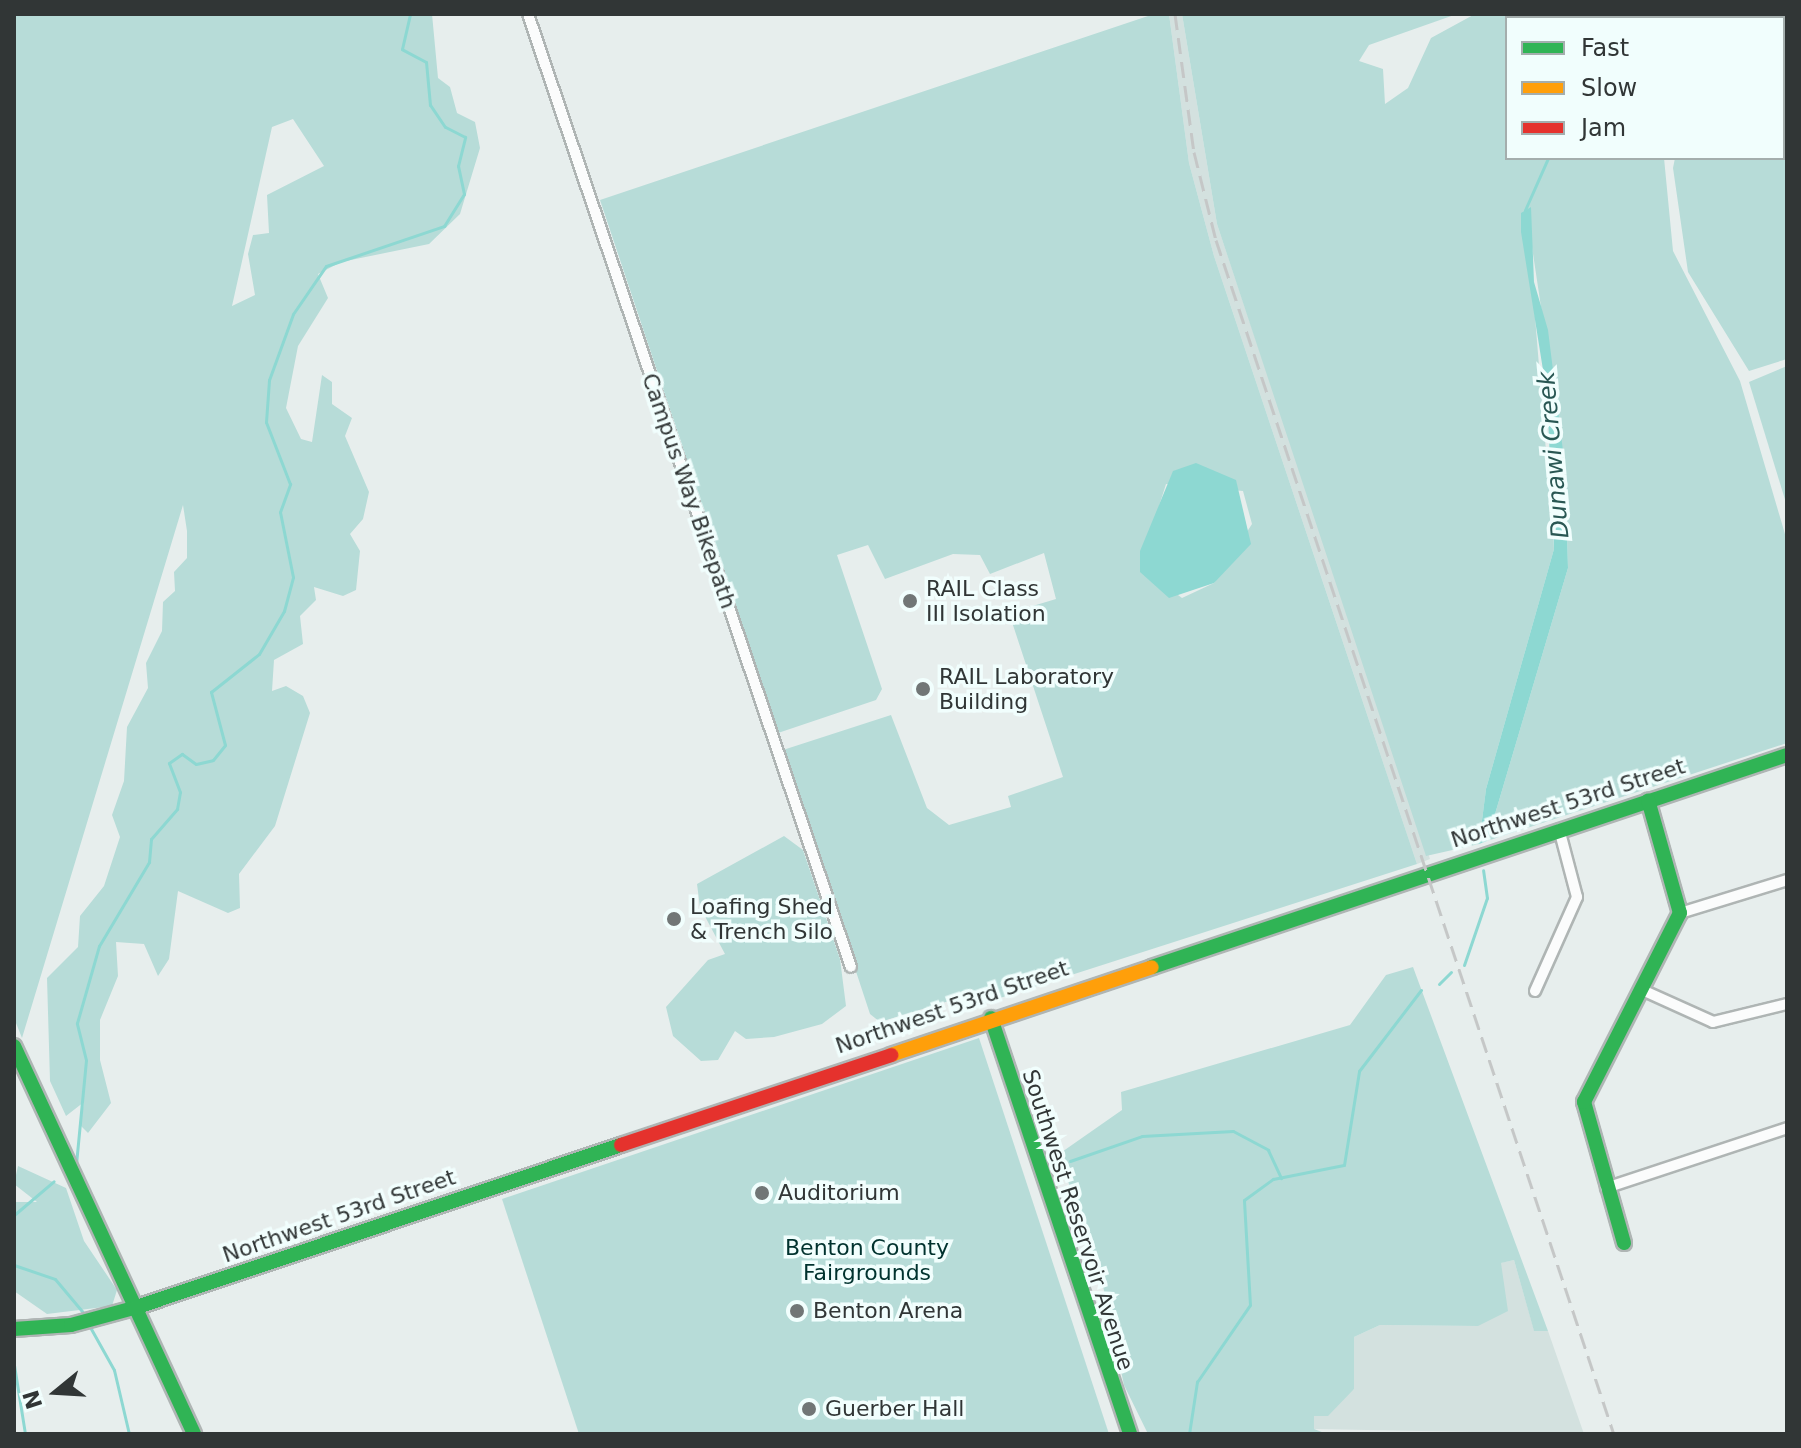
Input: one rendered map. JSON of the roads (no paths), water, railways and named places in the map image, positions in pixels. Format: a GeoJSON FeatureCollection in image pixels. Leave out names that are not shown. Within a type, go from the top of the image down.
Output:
{"type":"FeatureCollection","features":[{"type":"Feature","properties":{"kind":"main road","name":"Northwest 53rd Street"},"geometry":{"type":"LineString","coordinates":[[14,1329],[71,1325],[134,1308],[991,1018],[1787,755]]}},
{"type":"Feature","properties":{"kind":"main road"},"geometry":{"type":"LineString","coordinates":[[1624,1243],[1584,1102],[1680,913],[1648,800]]}},
{"type":"Feature","properties":{"kind":"main road","name":"Southwest Reservoir Avenue"},"geometry":{"type":"LineString","coordinates":[[991,1018],[1130,1434]]}},
{"type":"Feature","properties":{"kind":"main road"},"geometry":{"type":"LineString","coordinates":[[14,1046],[194,1434]]}},
{"type":"Feature","properties":{"kind":"street","name":"Campus Way Bikepath"},"geometry":{"type":"LineString","coordinates":[[528,14],[851,967]]}},
{"type":"Feature","properties":{"kind":"street"},"geometry":{"type":"LineString","coordinates":[[1535,991],[1577,897],[1559,829]]}},
{"type":"Feature","properties":{"kind":"street"},"geometry":{"type":"LineString","coordinates":[[1680,913],[1787,880]]}},
{"type":"Feature","properties":{"kind":"street"},"geometry":{"type":"LineString","coordinates":[[1640,989],[1713,1022],[1787,1004]]}},
{"type":"Feature","properties":{"kind":"street"},"geometry":{"type":"LineString","coordinates":[[1606,1188],[1787,1128]]}},
{"type":"Feature","properties":{"kind":"water"},"geometry":{"type":"Polygon","coordinates":[[[1531,207],[1534,282],[1548,330],[1565,467],[1568,568],[1487,841],[1479,844],[1486,789],[1554,549],[1547,395],[1521,232],[1521,213],[1531,207]]]}},
{"type":"Feature","properties":{"kind":"water"},"geometry":{"type":"Polygon","coordinates":[[[1196,463],[1236,480],[1251,544],[1214,583],[1169,598],[1140,572],[1140,551],[1173,471],[1196,463]]]}},
{"type":"Feature","properties":{"kind":"waterway"},"geometry":{"type":"LineString","coordinates":[[76,1164],[86,1060],[77,1023],[99,946],[149,862],[151,839],[177,809],[180,792],[169,763],[182,754],[196,764],[213,760],[225,745],[211,692],[259,654],[284,611],[293,577],[280,512],[290,484],[266,422],[269,380],[293,314],[326,266],[444,226],[464,194],[458,166],[465,137],[445,127],[430,105],[426,62],[402,49],[410,14]]}},
{"type":"Feature","properties":{"kind":"waterway","name":"Dunawi Creek"},"geometry":{"type":"LineString","coordinates":[[1525,210],[1547,160]]}},
{"type":"Feature","properties":{"kind":"waterway","name":"Dunawi Creek"},"geometry":{"type":"LineString","coordinates":[[1464,965],[1487,898],[1483,870]]}},
{"type":"Feature","properties":{"kind":"waterway","name":"Dunawi Creek"},"geometry":{"type":"LineString","coordinates":[[1439,984],[1451,972]]}},
{"type":"Feature","properties":{"kind":"waterway","name":"Dunawi Creek"},"geometry":{"type":"LineString","coordinates":[[1189,1434],[1197,1382],[1250,1305],[1244,1200],[1273,1179],[1344,1165],[1359,1071],[1421,990]]}},
{"type":"Feature","properties":{"kind":"waterway"},"geometry":{"type":"LineString","coordinates":[[1070,1161],[1142,1136],[1233,1131],[1268,1150],[1281,1178]]}},
{"type":"Feature","properties":{"kind":"waterway"},"geometry":{"type":"LineString","coordinates":[[14,1215],[54,1181]]}},
{"type":"Feature","properties":{"kind":"waterway"},"geometry":{"type":"LineString","coordinates":[[14,1265],[55,1279],[86,1316]]}},
{"type":"Feature","properties":{"kind":"waterway"},"geometry":{"type":"LineString","coordinates":[[90,1327],[114,1370],[129,1434]]}},
{"type":"Feature","properties":{"kind":"waterway"},"geometry":{"type":"LineString","coordinates":[[14,1365],[25,1434]]}},
{"type":"Feature","properties":{"kind":"railway"},"geometry":{"type":"LineString","coordinates":[[1175,14],[1194,152],[1216,240],[1614,1434]]}},
{"type":"Feature","properties":{"kind":"place","name":"RAIL Class III Isolation"},"geometry":{"type":"Point","coordinates":[910,601]}},
{"type":"Feature","properties":{"kind":"place","name":"RAIL Laboratory Building"},"geometry":{"type":"Point","coordinates":[923,689]}},
{"type":"Feature","properties":{"kind":"place","name":"Loafing Shed & Trench Silo"},"geometry":{"type":"Point","coordinates":[674,919]}},
{"type":"Feature","properties":{"kind":"place","name":"Auditorium"},"geometry":{"type":"Point","coordinates":[762,1193]}},
{"type":"Feature","properties":{"kind":"place","name":"Benton Arena"},"geometry":{"type":"Point","coordinates":[797,1311]}},
{"type":"Feature","properties":{"kind":"place","name":"Guerber Hall"},"geometry":{"type":"Point","coordinates":[809,1409]}},
{"type":"Feature","properties":{"kind":"park label","name":"Benton County Fairgrounds"},"geometry":{"type":"Point","coordinates":[867,1260]}}]}
